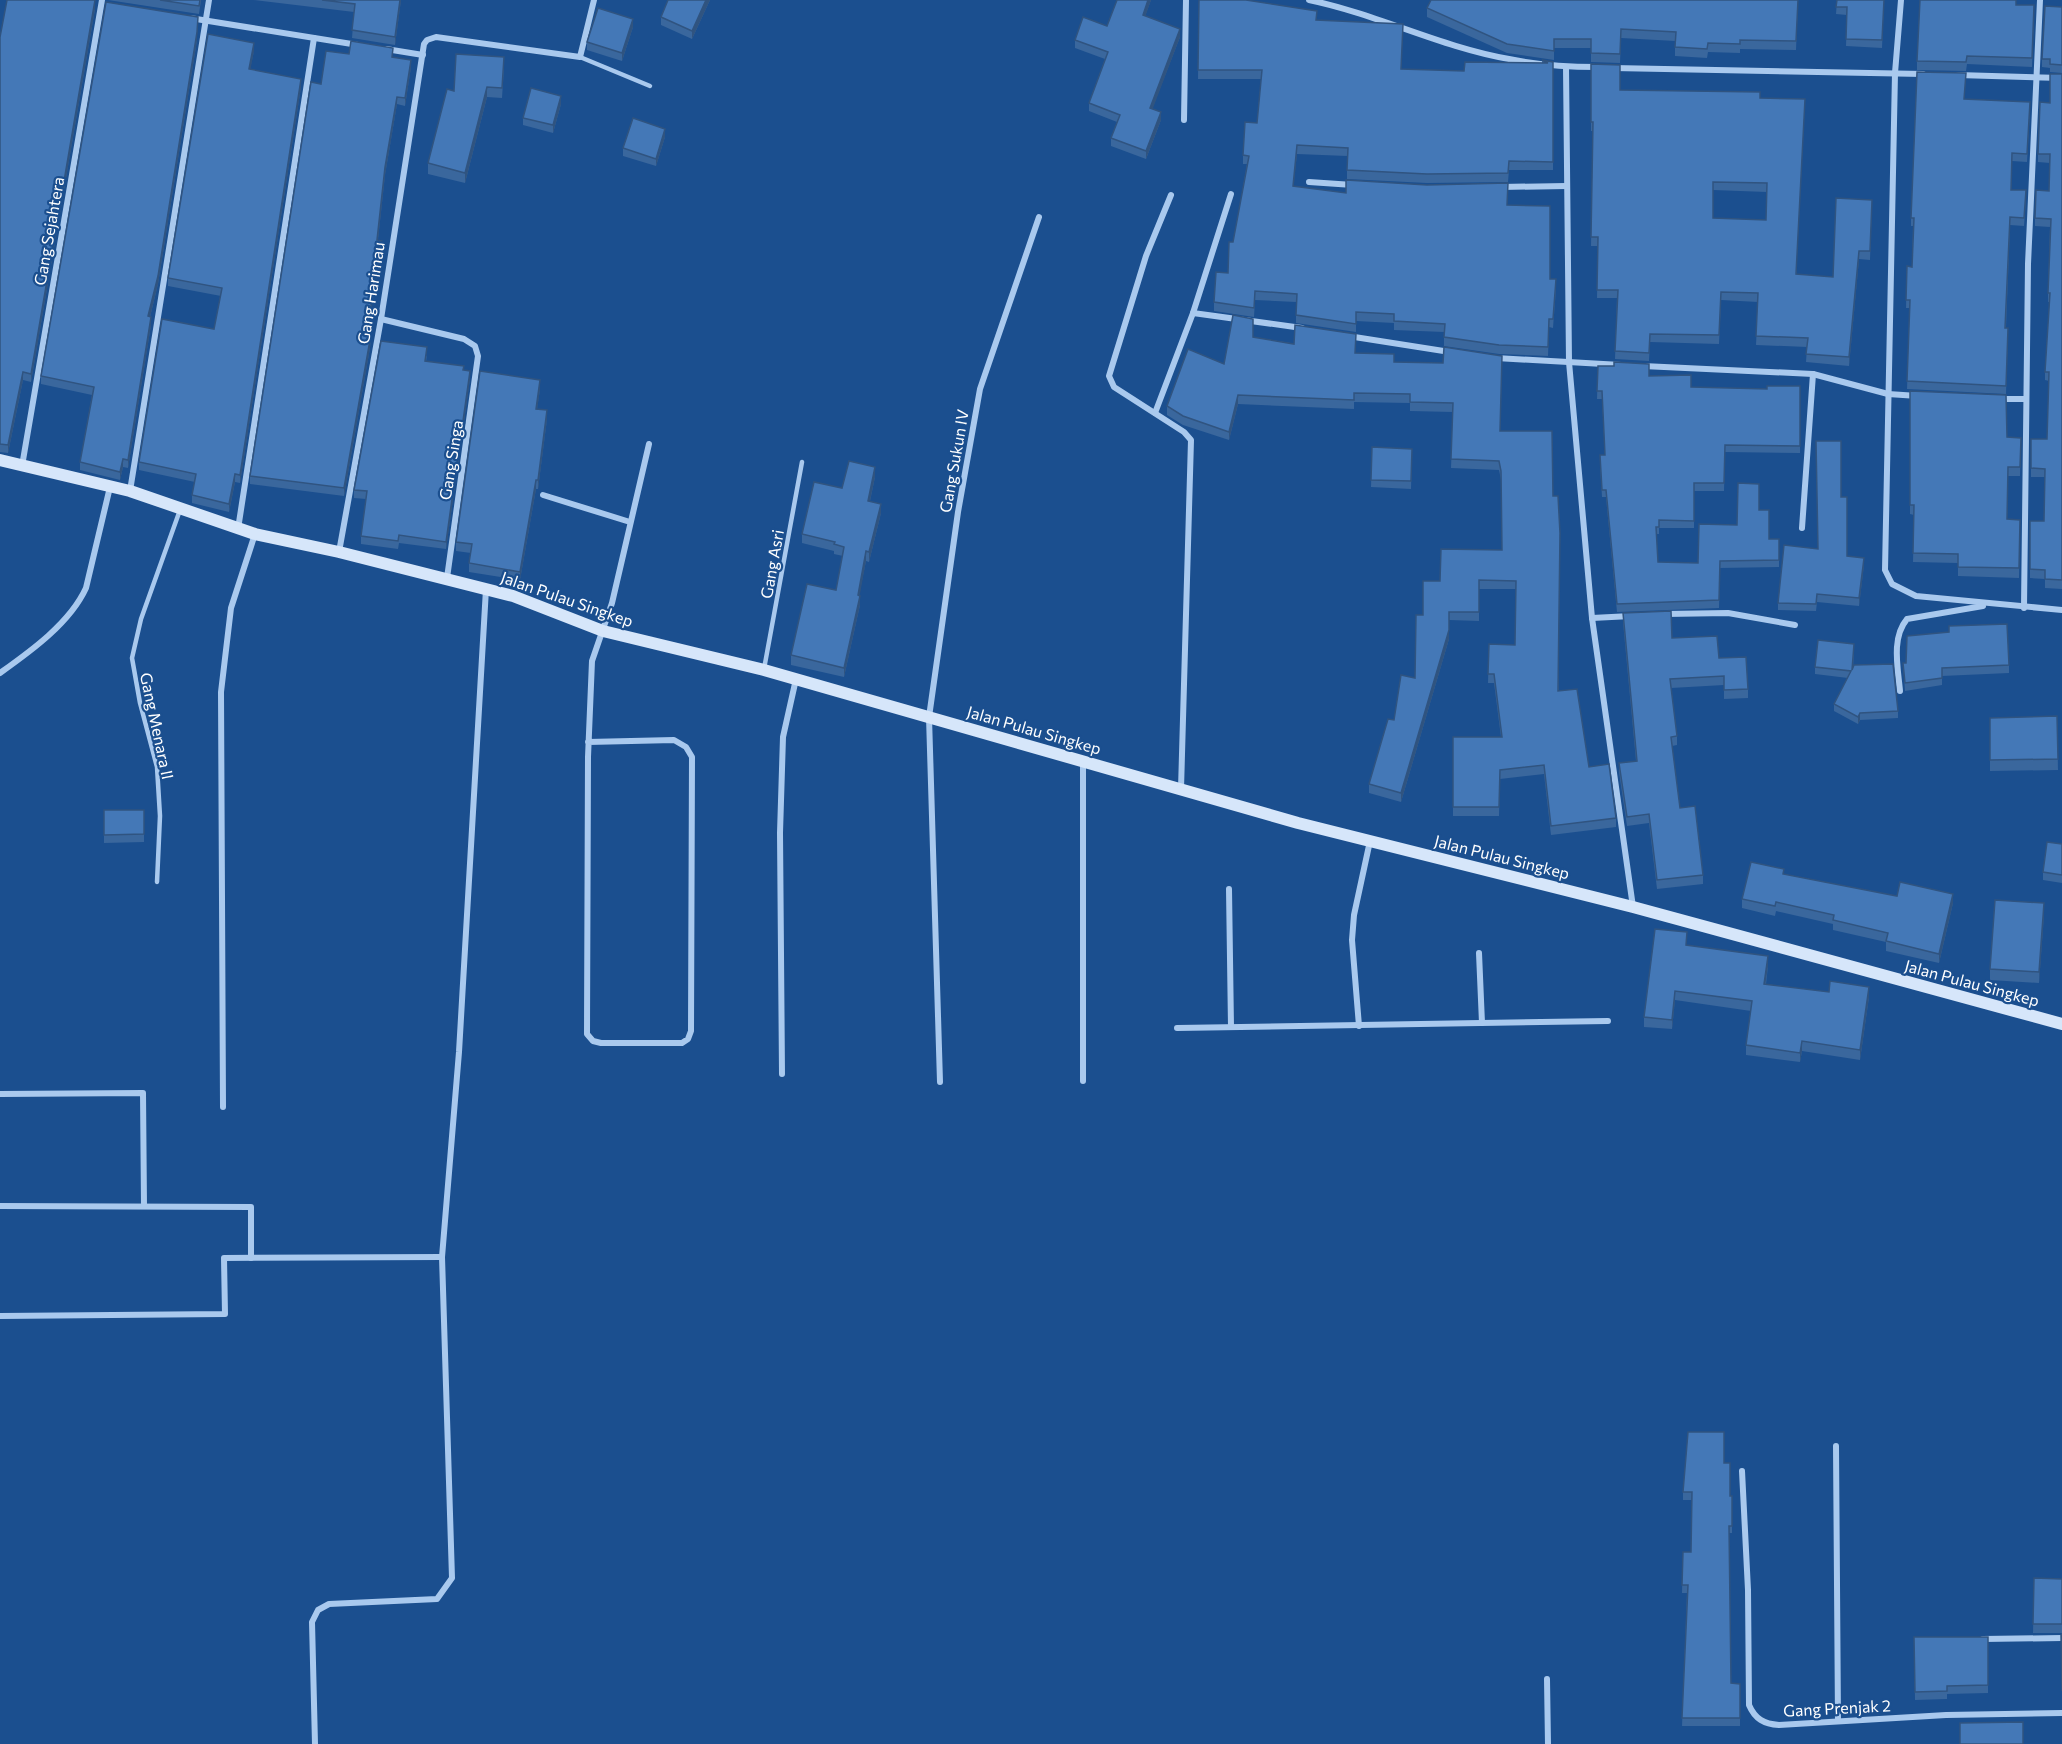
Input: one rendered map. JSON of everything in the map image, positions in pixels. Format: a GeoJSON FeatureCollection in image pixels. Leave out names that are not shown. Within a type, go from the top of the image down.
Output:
{"type":"FeatureCollection","features":[{"type":"Feature","properties":{"kind":"street"},"geometry":{"type":"LineString","coordinates":[[130,491],[209,0]]}},
{"type":"Feature","properties":{"kind":"street"},"geometry":{"type":"LineString","coordinates":[[580,57],[594,0]]}},
{"type":"Feature","properties":{"kind":"street"},"geometry":{"type":"LineString","coordinates":[[1184,120],[1186,0]]}},
{"type":"Feature","properties":{"kind":"street"},"geometry":{"type":"LineString","coordinates":[[1309,0],[1344,8],[1478,52],[1508,59],[1566,67],[1930,74]]}},
{"type":"Feature","properties":{"kind":"street"},"geometry":{"type":"LineString","coordinates":[[1901,0],[1895,73],[1884,555],[1888,578],[1901,591],[1916,596],[2062,610]]}},
{"type":"Feature","properties":{"kind":"street"},"geometry":{"type":"LineString","coordinates":[[2024,608],[2028,264],[2040,0]]}},
{"type":"Feature","properties":{"kind":"street"},"geometry":{"type":"LineString","coordinates":[[93,3],[102,2],[113,6]]}},
{"type":"Feature","properties":{"kind":"street","name":"Gang Sejahtera"},"geometry":{"type":"LineString","coordinates":[[22,467],[102,2]]}},
{"type":"Feature","properties":{"kind":"street"},"geometry":{"type":"LineString","coordinates":[[183,16],[368,46]]}},
{"type":"Feature","properties":{"kind":"street","name":"Gang Harimau"},"geometry":{"type":"LineString","coordinates":[[339,552],[381,319],[427,40],[436,37],[580,57]]}},
{"type":"Feature","properties":{"kind":"street"},"geometry":{"type":"LineString","coordinates":[[238,530],[314,38]]}},
{"type":"Feature","properties":{"kind":"street"},"geometry":{"type":"LineString","coordinates":[[379,48],[423,55]]}},
{"type":"Feature","properties":{"kind":"street"},"geometry":{"type":"LineString","coordinates":[[1566,67],[1569,362],[1592,618],[1633,907]]}},
{"type":"Feature","properties":{"kind":"street"},"geometry":{"type":"LineString","coordinates":[[1954,75],[2062,78]]}},
{"type":"Feature","properties":{"kind":"street"},"geometry":{"type":"LineString","coordinates":[[1309,182],[1356,185]]}},
{"type":"Feature","properties":{"kind":"street"},"geometry":{"type":"LineString","coordinates":[[1497,187],[1566,186]]}},
{"type":"Feature","properties":{"kind":"street"},"geometry":{"type":"LineString","coordinates":[[1155,413],[1193,313],[1231,194]]}},
{"type":"Feature","properties":{"kind":"street"},"geometry":{"type":"LineString","coordinates":[[1171,195],[1146,256],[1109,370],[1114,387],[1188,435],[1191,444],[1181,790]]}},
{"type":"Feature","properties":{"kind":"street","name":"Gang Sukun IV"},"geometry":{"type":"LineString","coordinates":[[940,1082],[929,717],[958,512],[980,389],[1039,217]]}},
{"type":"Feature","properties":{"kind":"street"},"geometry":{"type":"LineString","coordinates":[[1193,313],[1306,329]]}},
{"type":"Feature","properties":{"kind":"street","name":"Gang Singa"},"geometry":{"type":"LineString","coordinates":[[381,319],[464,339],[475,346],[478,370],[447,578]]}},
{"type":"Feature","properties":{"kind":"street"},"geometry":{"type":"LineString","coordinates":[[1340,334],[1453,352]]}},
{"type":"Feature","properties":{"kind":"street"},"geometry":{"type":"LineString","coordinates":[[1486,357],[1627,365]]}},
{"type":"Feature","properties":{"kind":"street"},"geometry":{"type":"LineString","coordinates":[[1639,366],[1813,374],[1888,394],[1923,397]]}},
{"type":"Feature","properties":{"kind":"street"},"geometry":{"type":"LineString","coordinates":[[1802,528],[1813,374]]}},
{"type":"Feature","properties":{"kind":"street"},"geometry":{"type":"LineString","coordinates":[[1992,399],[2026,399]]}},
{"type":"Feature","properties":{"kind":"street"},"geometry":{"type":"LineString","coordinates":[[588,742],[674,740],[686,747],[692,758],[691,1031],[688,1039],[682,1043],[601,1043],[593,1041],[587,1034],[588,742],[592,661],[603,631],[649,444]]}},
{"type":"Feature","properties":{"kind":"street","name":"Jalan Pulau Singkep"},"geometry":{"type":"LineString","coordinates":[[0,460],[130,491],[238,530],[447,578],[557,612],[603,631],[764,670],[1181,790],[1370,841],[1633,907],[2062,1024]]}},
{"type":"Feature","properties":{"kind":"street"},"geometry":{"type":"LineString","coordinates":[[0,673],[46,636],[79,603],[86,588],[111,487]]}},
{"type":"Feature","properties":{"kind":"street"},"geometry":{"type":"LineString","coordinates":[[543,495],[630,522]]}},
{"type":"Feature","properties":{"kind":"street"},"geometry":{"type":"LineString","coordinates":[[223,1107],[221,692],[231,608],[255,534]]}},
{"type":"Feature","properties":{"kind":"street"},"geometry":{"type":"LineString","coordinates":[[315,1744],[312,1622],[318,1610],[329,1604],[437,1599],[452,1578],[442,1257],[459,1052],[486,589]]}},
{"type":"Feature","properties":{"kind":"street"},"geometry":{"type":"LineString","coordinates":[[1900,691],[1897,643],[1900,627],[1907,620],[1993,605]]}},
{"type":"Feature","properties":{"kind":"street"},"geometry":{"type":"LineString","coordinates":[[1659,614],[1728,613],[1795,625]]}},
{"type":"Feature","properties":{"kind":"street"},"geometry":{"type":"LineString","coordinates":[[1592,618],[1636,615]]}},
{"type":"Feature","properties":{"kind":"street"},"geometry":{"type":"LineString","coordinates":[[782,1074],[780,833],[783,737],[796,680]]}},
{"type":"Feature","properties":{"kind":"street"},"geometry":{"type":"LineString","coordinates":[[1083,761],[1083,1081]]}},
{"type":"Feature","properties":{"kind":"street"},"geometry":{"type":"LineString","coordinates":[[1359,1026],[1352,940],[1354,915],[1370,841]]}},
{"type":"Feature","properties":{"kind":"street"},"geometry":{"type":"LineString","coordinates":[[1229,889],[1231,1027]]}},
{"type":"Feature","properties":{"kind":"street"},"geometry":{"type":"LineString","coordinates":[[1479,953],[1482,1023]]}},
{"type":"Feature","properties":{"kind":"street"},"geometry":{"type":"LineString","coordinates":[[1177,1028],[1608,1021]]}},
{"type":"Feature","properties":{"kind":"street"},"geometry":{"type":"LineString","coordinates":[[0,1094],[143,1093],[144,1206]]}},
{"type":"Feature","properties":{"kind":"street"},"geometry":{"type":"LineString","coordinates":[[0,1206],[251,1207],[251,1258]]}},
{"type":"Feature","properties":{"kind":"street"},"geometry":{"type":"LineString","coordinates":[[0,1316],[225,1314],[225,1258],[442,1257]]}},
{"type":"Feature","properties":{"kind":"street"},"geometry":{"type":"LineString","coordinates":[[1836,1446],[1838,1721]]}},
{"type":"Feature","properties":{"kind":"street","name":"Gang Prenjak 2"},"geometry":{"type":"LineString","coordinates":[[1742,1471],[1748,1590],[1749,1705],[1756,1717],[1767,1724],[1946,1715],[2062,1713]]}},
{"type":"Feature","properties":{"kind":"street"},"geometry":{"type":"LineString","coordinates":[[1983,1639],[2062,1638]]}},
{"type":"Feature","properties":{"kind":"street"},"geometry":{"type":"LineString","coordinates":[[1547,1679],[1548,1744]]}},
{"type":"Feature","properties":{"kind":"lane"},"geometry":{"type":"LineString","coordinates":[[580,57],[650,86]]}},
{"type":"Feature","properties":{"kind":"lane","name":"Gang Asri"},"geometry":{"type":"LineString","coordinates":[[764,670],[802,462]]}},
{"type":"Feature","properties":{"kind":"lane","name":"Gang Menara II"},"geometry":{"type":"LineString","coordinates":[[157,882],[159,816],[157,767],[140,703],[132,658],[141,619],[180,510]]}},
{"type":"Feature","properties":{"kind":"building"},"geometry":{"type":"Polygon","coordinates":[[[7,0],[95,0],[31,374],[23,372],[8,445],[0,444],[0,37],[7,0]]]}},
{"type":"Feature","properties":{"kind":"building"},"geometry":{"type":"Polygon","coordinates":[[[160,0],[200,0],[199,6],[160,0]]]}},
{"type":"Feature","properties":{"kind":"building"},"geometry":{"type":"Polygon","coordinates":[[[322,0],[400,0],[395,37],[352,30],[355,4],[322,0]]]}},
{"type":"Feature","properties":{"kind":"building"},"geometry":{"type":"Polygon","coordinates":[[[668,0],[706,0],[692,31],[661,17],[668,0]]]}},
{"type":"Feature","properties":{"kind":"building"},"geometry":{"type":"Polygon","coordinates":[[[1117,0],[1148,0],[1143,15],[1180,29],[1150,108],[1161,112],[1146,151],[1111,138],[1120,115],[1089,103],[1108,52],[1075,40],[1083,17],[1107,26],[1117,0]]]}},
{"type":"Feature","properties":{"kind":"building"},"geometry":{"type":"Polygon","coordinates":[[[1199,0],[1246,0],[1317,11],[1316,20],[1403,24],[1401,69],[1464,71],[1465,62],[1548,63],[1542,60],[1553,62],[1553,162],[1509,161],[1508,173],[1427,174],[1347,170],[1348,148],[1297,145],[1293,186],[1346,193],[1346,180],[1427,185],[1508,183],[1507,205],[1550,206],[1550,279],[1556,279],[1553,319],[1549,319],[1548,347],[1499,345],[1444,337],[1445,324],[1394,321],[1394,314],[1356,312],[1356,324],[1296,315],[1297,294],[1255,291],[1254,308],[1214,302],[1216,272],[1228,273],[1229,242],[1233,242],[1249,156],[1243,155],[1245,122],[1257,123],[1262,70],[1198,70],[1199,0]]]}},
{"type":"Feature","properties":{"kind":"building"},"geometry":{"type":"Polygon","coordinates":[[[1431,0],[1798,0],[1796,41],[1740,40],[1740,44],[1708,43],[1707,49],[1675,47],[1676,32],[1621,29],[1620,54],[1591,53],[1591,39],[1554,39],[1554,51],[1507,44],[1427,8],[1431,0]]]}},
{"type":"Feature","properties":{"kind":"building"},"geometry":{"type":"Polygon","coordinates":[[[1837,0],[1884,0],[1882,40],[1846,39],[1847,7],[1836,7],[1837,0]]]}},
{"type":"Feature","properties":{"kind":"building"},"geometry":{"type":"Polygon","coordinates":[[[1920,0],[2016,0],[2016,5],[2034,5],[2032,58],[1967,56],[1966,62],[1917,61],[1920,0]]]}},
{"type":"Feature","properties":{"kind":"building"},"geometry":{"type":"Polygon","coordinates":[[[106,2],[198,17],[158,276],[148,316],[151,317],[128,460],[123,459],[120,472],[80,462],[94,387],[41,376],[106,2]]]}},
{"type":"Feature","properties":{"kind":"building"},"geometry":{"type":"Polygon","coordinates":[[[2045,6],[2062,7],[2062,65],[2050,64],[2050,59],[2042,59],[2045,6]]]}},
{"type":"Feature","properties":{"kind":"building"},"geometry":{"type":"Polygon","coordinates":[[[598,8],[633,19],[622,53],[587,42],[598,8]]]}},
{"type":"Feature","properties":{"kind":"building"},"geometry":{"type":"Polygon","coordinates":[[[208,34],[254,43],[249,69],[301,79],[240,475],[235,474],[229,504],[192,495],[196,474],[139,462],[162,319],[214,329],[222,288],[168,278],[208,34]]]}},
{"type":"Feature","properties":{"kind":"building"},"geometry":{"type":"Polygon","coordinates":[[[351,41],[393,48],[392,57],[411,60],[405,98],[397,97],[385,167],[377,240],[382,241],[369,317],[372,317],[370,340],[344,488],[250,476],[311,82],[321,84],[326,51],[349,54],[351,41]]]}},
{"type":"Feature","properties":{"kind":"building"},"geometry":{"type":"Polygon","coordinates":[[[456,54],[504,57],[502,88],[487,87],[465,173],[428,163],[447,89],[454,91],[456,54]]]}},
{"type":"Feature","properties":{"kind":"building"},"geometry":{"type":"Polygon","coordinates":[[[1591,64],[1620,65],[1620,90],[1760,92],[1760,98],[1805,99],[1796,274],[1833,277],[1836,198],[1872,200],[1870,251],[1859,251],[1849,357],[1806,354],[1808,338],[1756,336],[1758,293],[1721,292],[1719,335],[1650,334],[1649,353],[1615,351],[1618,290],[1597,290],[1598,237],[1591,237],[1593,122],[1591,122],[1591,64]],[[1713,182],[1713,218],[1766,220],[1767,183],[1713,182]]]}},
{"type":"Feature","properties":{"kind":"building"},"geometry":{"type":"Polygon","coordinates":[[[1917,72],[1966,73],[1964,99],[2030,102],[2027,154],[2012,153],[2011,190],[2026,190],[2024,218],[2010,217],[2005,328],[2008,328],[2006,386],[1907,381],[1910,300],[1906,300],[1907,266],[1912,267],[1914,218],[1911,218],[1917,72]]]}},
{"type":"Feature","properties":{"kind":"building"},"geometry":{"type":"Polygon","coordinates":[[[2050,74],[2062,74],[2062,580],[2045,579],[2045,570],[2030,569],[2030,521],[2044,521],[2045,469],[2031,468],[2031,439],[2047,439],[2049,372],[2045,372],[2050,293],[2048,293],[2051,219],[2035,218],[2036,190],[2049,191],[2050,154],[2038,154],[2040,102],[2050,103],[2050,74]]]}},
{"type":"Feature","properties":{"kind":"building"},"geometry":{"type":"Polygon","coordinates":[[[531,88],[561,96],[553,125],[523,118],[531,88]]]}},
{"type":"Feature","properties":{"kind":"building"},"geometry":{"type":"Polygon","coordinates":[[[633,118],[665,129],[656,159],[623,148],[633,118]]]}},
{"type":"Feature","properties":{"kind":"building"},"geometry":{"type":"Polygon","coordinates":[[[1233,315],[1253,319],[1253,337],[1294,344],[1295,325],[1356,334],[1355,353],[1394,354],[1394,362],[1443,363],[1444,347],[1502,356],[1500,431],[1552,431],[1553,496],[1558,496],[1560,533],[1558,691],[1577,689],[1589,767],[1609,764],[1616,818],[1551,826],[1544,765],[1500,770],[1499,807],[1453,807],[1453,737],[1502,737],[1494,674],[1488,674],[1489,644],[1515,645],[1516,581],[1479,580],[1479,612],[1449,612],[1449,630],[1401,793],[1369,784],[1388,719],[1394,720],[1401,675],[1415,678],[1416,615],[1423,615],[1423,581],[1440,581],[1441,549],[1502,550],[1499,461],[1451,459],[1453,403],[1410,402],[1410,394],[1354,393],[1354,400],[1238,395],[1229,432],[1183,416],[1167,406],[1188,349],[1224,364],[1233,315]]]}},
{"type":"Feature","properties":{"kind":"building"},"geometry":{"type":"Polygon","coordinates":[[[381,341],[427,347],[425,361],[464,366],[463,370],[470,371],[446,542],[399,535],[398,541],[361,536],[367,491],[354,490],[381,341]]]}},
{"type":"Feature","properties":{"kind":"building"},"geometry":{"type":"Polygon","coordinates":[[[1614,362],[1649,364],[1649,376],[1691,375],[1691,387],[1767,389],[1767,386],[1800,386],[1800,446],[1725,445],[1724,483],[1694,483],[1694,521],[1659,520],[1659,527],[1656,527],[1658,562],[1698,563],[1699,524],[1737,525],[1738,483],[1759,484],[1759,510],[1769,510],[1769,539],[1779,539],[1779,560],[1720,561],[1719,600],[1617,604],[1606,490],[1602,490],[1600,455],[1605,455],[1602,391],[1597,391],[1598,366],[1614,366],[1614,362]]]}},
{"type":"Feature","properties":{"kind":"building"},"geometry":{"type":"Polygon","coordinates":[[[480,371],[540,380],[536,409],[547,410],[538,480],[536,480],[520,572],[469,563],[472,544],[456,542],[480,371]]]}},
{"type":"Feature","properties":{"kind":"building"},"geometry":{"type":"Polygon","coordinates":[[[1910,391],[2006,395],[2007,437],[2021,438],[2020,467],[2008,467],[2007,519],[2020,520],[2019,568],[1958,567],[1958,554],[1913,553],[1914,505],[1910,505],[1910,391]]]}},
{"type":"Feature","properties":{"kind":"building"},"geometry":{"type":"Polygon","coordinates":[[[1816,441],[1841,441],[1841,497],[1847,497],[1847,556],[1864,558],[1859,598],[1817,594],[1816,604],[1778,603],[1784,545],[1818,549],[1816,441]]]}},
{"type":"Feature","properties":{"kind":"building"},"geometry":{"type":"Polygon","coordinates":[[[1372,447],[1412,449],[1411,481],[1371,480],[1372,447]]]}},
{"type":"Feature","properties":{"kind":"building"},"geometry":{"type":"Polygon","coordinates":[[[849,461],[875,467],[868,501],[881,504],[869,552],[866,551],[858,595],[860,596],[844,668],[791,655],[807,584],[836,590],[844,547],[834,544],[835,542],[802,534],[814,482],[842,488],[849,461]]]}},
{"type":"Feature","properties":{"kind":"building"},"geometry":{"type":"Polygon","coordinates":[[[1671,611],[1672,638],[1717,636],[1719,658],[1746,657],[1748,689],[1724,690],[1724,676],[1670,679],[1677,736],[1671,737],[1680,808],[1695,806],[1703,875],[1657,880],[1649,814],[1627,817],[1619,763],[1637,761],[1623,613],[1671,611]]]}},
{"type":"Feature","properties":{"kind":"building"},"geometry":{"type":"Polygon","coordinates":[[[2007,624],[2009,665],[1942,668],[1942,678],[1905,683],[1903,663],[1906,663],[1907,636],[1949,632],[1949,626],[2007,624]]]}},
{"type":"Feature","properties":{"kind":"building"},"geometry":{"type":"Polygon","coordinates":[[[1818,640],[1854,644],[1852,670],[1854,665],[1893,664],[1898,711],[1860,713],[1858,717],[1834,704],[1851,671],[1815,667],[1818,640]]]}},
{"type":"Feature","properties":{"kind":"building"},"geometry":{"type":"Polygon","coordinates":[[[2057,716],[2058,759],[1990,760],[1990,718],[2057,716]]]}},
{"type":"Feature","properties":{"kind":"building"},"geometry":{"type":"Polygon","coordinates":[[[104,810],[144,810],[144,834],[104,835],[104,810]]]}},
{"type":"Feature","properties":{"kind":"building"},"geometry":{"type":"Polygon","coordinates":[[[2047,842],[2062,844],[2062,875],[2043,872],[2047,842]]]}},
{"type":"Feature","properties":{"kind":"building"},"geometry":{"type":"Polygon","coordinates":[[[1751,862],[1784,869],[1783,874],[1897,896],[1900,882],[1953,894],[1939,954],[1886,941],[1888,933],[1833,920],[1834,915],[1776,902],[1775,906],[1742,899],[1751,862]]]}},
{"type":"Feature","properties":{"kind":"building"},"geometry":{"type":"Polygon","coordinates":[[[1995,900],[2044,903],[2039,972],[1990,969],[1995,900]]]}},
{"type":"Feature","properties":{"kind":"building"},"geometry":{"type":"Polygon","coordinates":[[[1655,929],[1687,932],[1686,945],[1768,956],[1764,984],[1829,992],[1830,981],[1869,987],[1860,1050],[1802,1041],[1800,1053],[1746,1045],[1752,1001],[1675,991],[1672,1020],[1644,1017],[1655,929]]]}},
{"type":"Feature","properties":{"kind":"building"},"geometry":{"type":"Polygon","coordinates":[[[1688,1432],[1724,1432],[1724,1463],[1730,1463],[1730,1496],[1732,1496],[1732,1526],[1729,1526],[1731,1683],[1740,1684],[1740,1718],[1682,1718],[1688,1585],[1682,1585],[1683,1552],[1691,1552],[1692,1492],[1683,1492],[1688,1432]]]}},
{"type":"Feature","properties":{"kind":"building"},"geometry":{"type":"Polygon","coordinates":[[[2034,1578],[2062,1579],[2062,1624],[2033,1624],[2034,1578]]]}},
{"type":"Feature","properties":{"kind":"building"},"geometry":{"type":"Polygon","coordinates":[[[2062,1634],[2062,1691],[2061,1635],[2062,1634]]]}},
{"type":"Feature","properties":{"kind":"building"},"geometry":{"type":"Polygon","coordinates":[[[1914,1637],[1988,1637],[1988,1685],[1947,1686],[1947,1691],[1915,1692],[1914,1637]]]}},
{"type":"Feature","properties":{"kind":"building"},"geometry":{"type":"Polygon","coordinates":[[[2023,1722],[2023,1744],[1960,1744],[1960,1723],[2023,1722]]]}}]}
